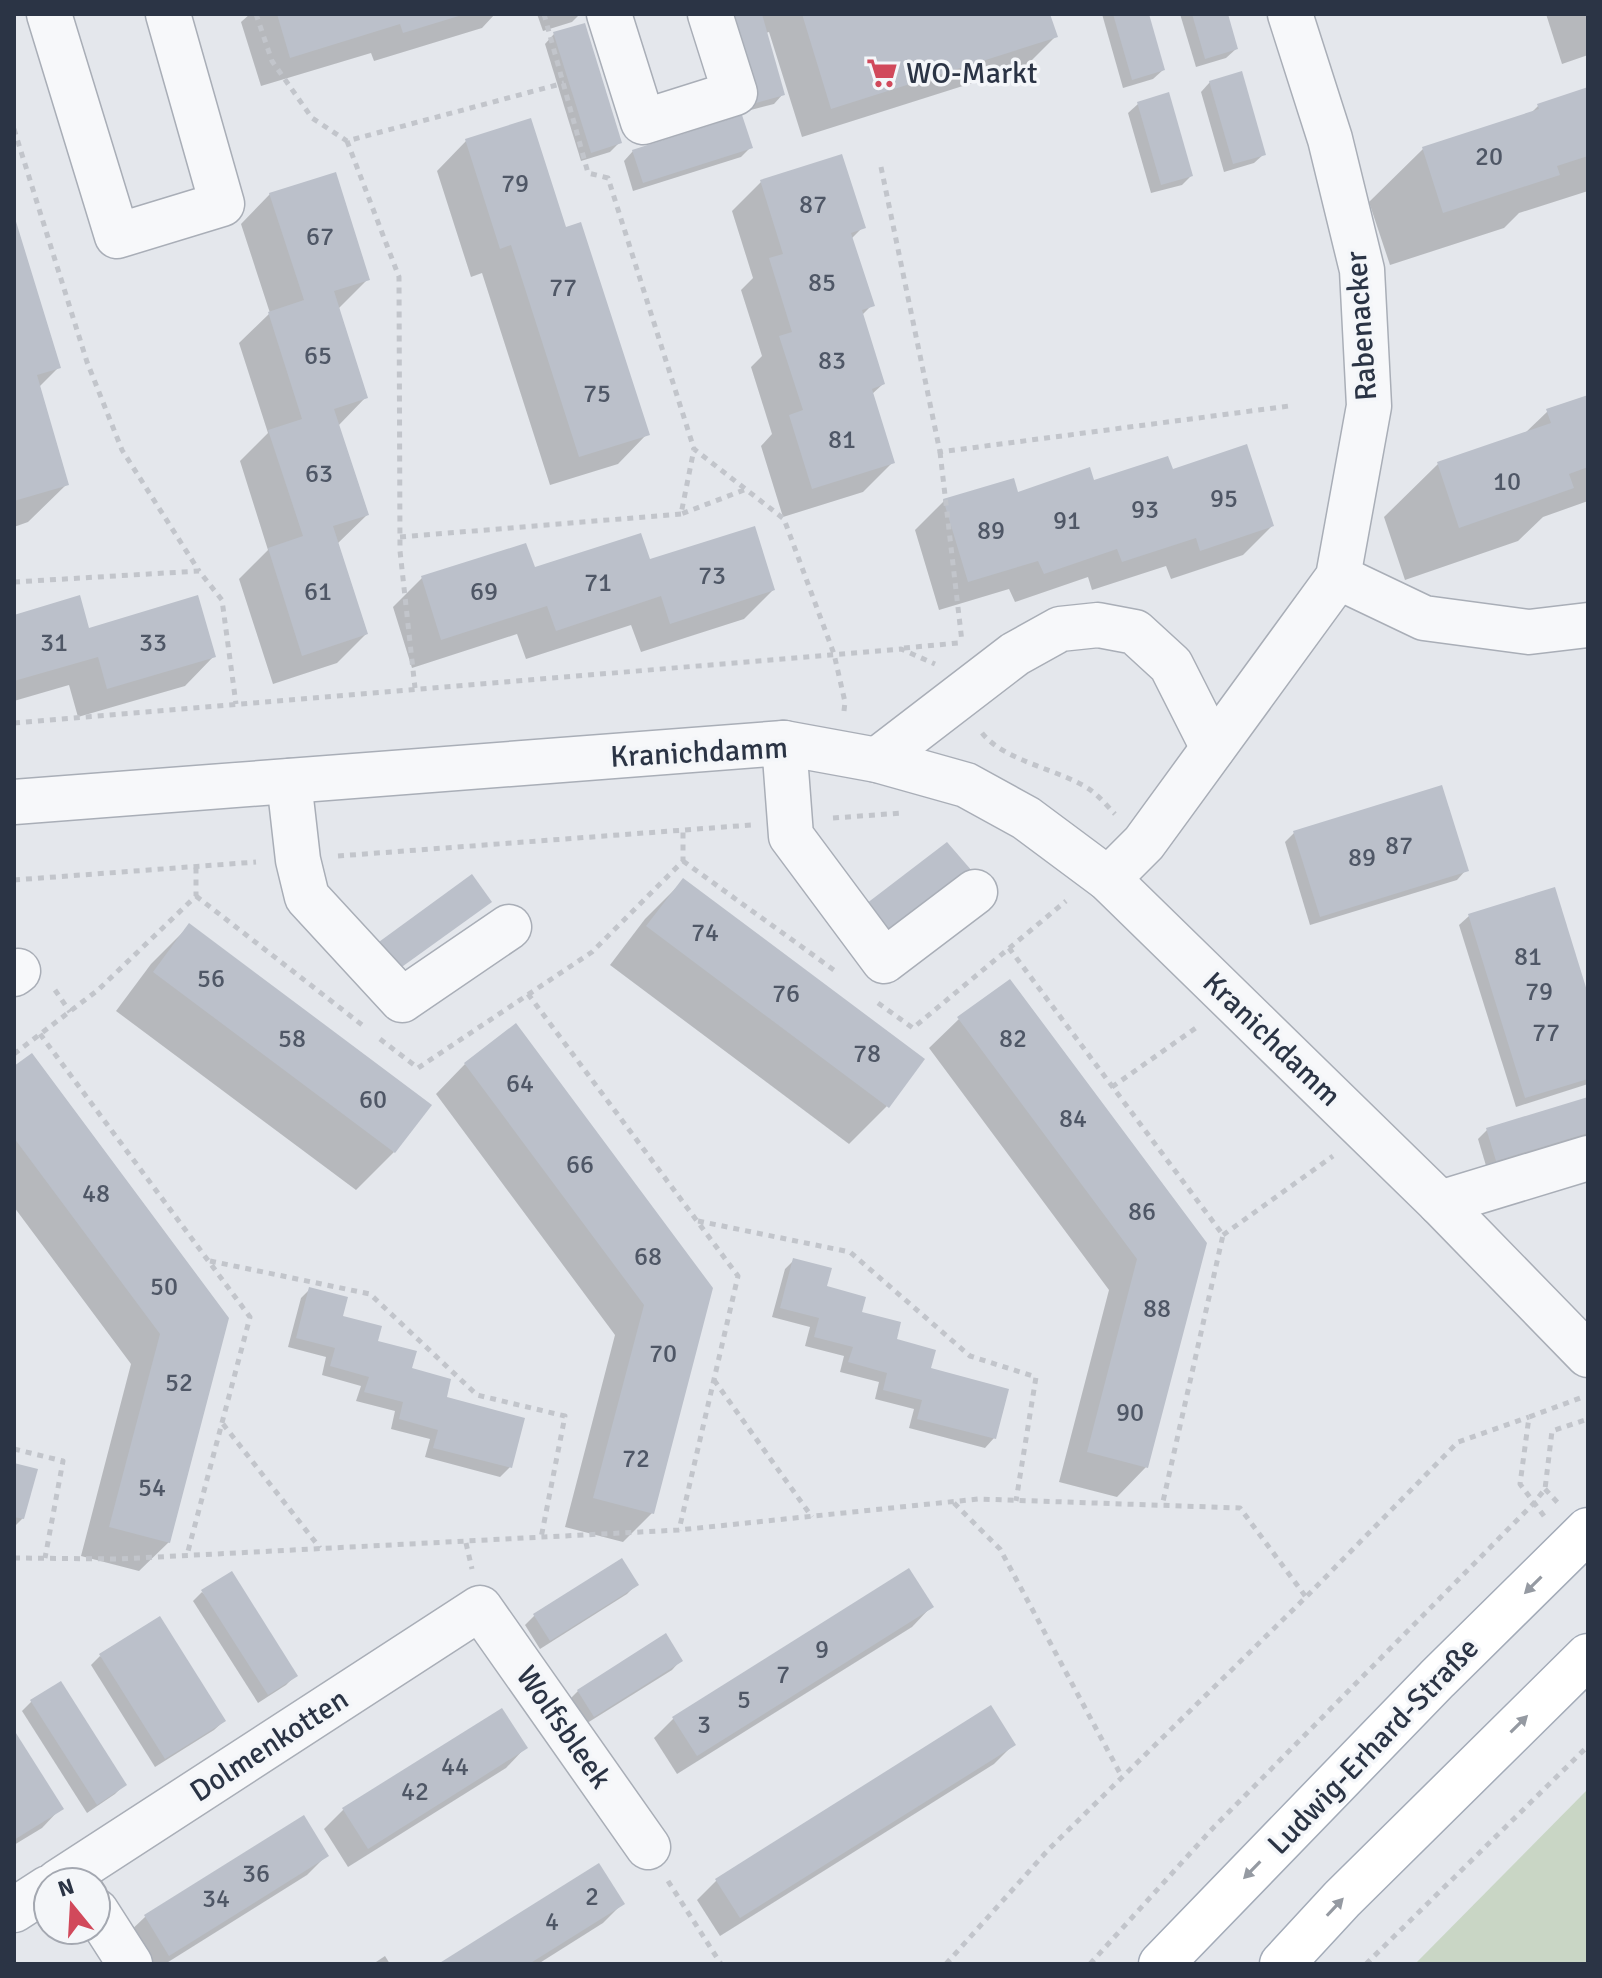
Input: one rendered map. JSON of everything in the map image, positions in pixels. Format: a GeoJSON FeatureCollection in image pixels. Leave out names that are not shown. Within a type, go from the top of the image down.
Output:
{"type":"FeatureCollection","features":[{"type":"Feature","properties":{"kind":"main road","name":"Ludwig-Erhard-Straße"},"geometry":{"type":"LineString","coordinates":[[1161,1964],[1437,1679],[1588,1530]]}},
{"type":"Feature","properties":{"kind":"main road"},"geometry":{"type":"LineString","coordinates":[[1282,1964],[1342,1899],[1588,1656]]}},
{"type":"Feature","properties":{"kind":"street"},"geometry":{"type":"LineString","coordinates":[[49,14],[117,236],[222,204],[168,14]]}},
{"type":"Feature","properties":{"kind":"street"},"geometry":{"type":"LineString","coordinates":[[609,14],[643,122],[735,93],[710,14]]}},
{"type":"Feature","properties":{"kind":"street","name":"Rabenacker"},"geometry":{"type":"LineString","coordinates":[[1108,879],[1144,843],[1338,577],[1369,406],[1362,270],[1330,139],[1290,14]]}},
{"type":"Feature","properties":{"kind":"street"},"geometry":{"type":"LineString","coordinates":[[1338,577],[1424,618],[1529,632],[1588,625]]}},
{"type":"Feature","properties":{"kind":"street"},"geometry":{"type":"LineString","coordinates":[[858,756],[1015,654],[1060,629],[1098,625],[1135,632],[1171,665],[1213,748]]}},
{"type":"Feature","properties":{"kind":"street"},"geometry":{"type":"LineString","coordinates":[[784,743],[791,836],[884,961],[975,892]]}},
{"type":"Feature","properties":{"kind":"street","name":"Kranichdamm"},"geometry":{"type":"LineString","coordinates":[[14,802],[784,743],[858,756],[966,785],[1026,818],[1108,879],[1440,1203],[1588,1355]]}},
{"type":"Feature","properties":{"kind":"street"},"geometry":{"type":"LineString","coordinates":[[289,781],[298,860],[307,897],[402,1000],[509,927]]}},
{"type":"Feature","properties":{"kind":"street"},"geometry":{"type":"LineString","coordinates":[[1440,1203],[1588,1158]]}},
{"type":"Feature","properties":{"kind":"street"},"geometry":{"type":"LineString","coordinates":[[1544,1308],[1588,1312]]}},
{"type":"Feature","properties":{"kind":"street","name":"Wolfsbleek"},"geometry":{"type":"LineString","coordinates":[[480,1608],[648,1847]]}},
{"type":"Feature","properties":{"kind":"street","name":"Dolmenkotten"},"geometry":{"type":"LineString","coordinates":[[88,1866],[480,1608]]}},
{"type":"Feature","properties":{"kind":"street","name":"Dolmenkotten"},"geometry":{"type":"LineString","coordinates":[[14,1910],[32,1900]]}},
{"type":"Feature","properties":{"kind":"street"},"geometry":{"type":"LineString","coordinates":[[112,1936],[130,1964]]}},
{"type":"Feature","properties":{"kind":"path"},"geometry":{"type":"LineString","coordinates":[[256,14],[272,61],[312,118],[347,141],[399,277],[400,537],[415,688]]}},
{"type":"Feature","properties":{"kind":"path"},"geometry":{"type":"LineString","coordinates":[[544,14],[588,173],[608,178],[694,449],[681,514]]}},
{"type":"Feature","properties":{"kind":"path"},"geometry":{"type":"LineString","coordinates":[[347,141],[564,83]]}},
{"type":"Feature","properties":{"kind":"path"},"geometry":{"type":"LineString","coordinates":[[14,129],[87,362],[122,450],[199,571],[222,600],[236,704]]}},
{"type":"Feature","properties":{"kind":"path"},"geometry":{"type":"LineString","coordinates":[[14,723],[962,643],[940,452],[881,167]]}},
{"type":"Feature","properties":{"kind":"path"},"geometry":{"type":"LineString","coordinates":[[940,452],[1289,406]]}},
{"type":"Feature","properties":{"kind":"path"},"geometry":{"type":"LineString","coordinates":[[694,449],[784,519],[834,654],[858,756]]}},
{"type":"Feature","properties":{"kind":"path"},"geometry":{"type":"LineString","coordinates":[[400,537],[681,514],[744,490]]}},
{"type":"Feature","properties":{"kind":"path"},"geometry":{"type":"LineString","coordinates":[[14,582],[199,571]]}},
{"type":"Feature","properties":{"kind":"path"},"geometry":{"type":"LineString","coordinates":[[901,649],[943,668]]}},
{"type":"Feature","properties":{"kind":"path"},"geometry":{"type":"LineString","coordinates":[[978,727],[987,739],[1022,760],[1092,790],[1144,843]]}},
{"type":"Feature","properties":{"kind":"path"},"geometry":{"type":"LineString","coordinates":[[14,880],[914,812]]}},
{"type":"Feature","properties":{"kind":"path"},"geometry":{"type":"LineString","coordinates":[[14,1054],[98,990],[196,896],[196,867]]}},
{"type":"Feature","properties":{"kind":"path"},"geometry":{"type":"LineString","coordinates":[[1056,890],[1068,899],[1108,879]]}},
{"type":"Feature","properties":{"kind":"path"},"geometry":{"type":"LineString","coordinates":[[1009,948],[1223,1235]]}},
{"type":"Feature","properties":{"kind":"path"},"geometry":{"type":"LineString","coordinates":[[528,994],[738,1276],[679,1530]]}},
{"type":"Feature","properties":{"kind":"path"},"geometry":{"type":"LineString","coordinates":[[1112,1087],[1233,1001]]}},
{"type":"Feature","properties":{"kind":"path"},"geometry":{"type":"LineString","coordinates":[[40,1034],[250,1317],[187,1555]]}},
{"type":"Feature","properties":{"kind":"path"},"geometry":{"type":"LineString","coordinates":[[1162,1506],[1223,1235],[1366,1132]]}},
{"type":"Feature","properties":{"kind":"path"},"geometry":{"type":"LineString","coordinates":[[697,1221],[850,1252],[970,1356],[1036,1377],[1016,1501]]}},
{"type":"Feature","properties":{"kind":"path"},"geometry":{"type":"LineString","coordinates":[[209,1261],[370,1294],[477,1395],[565,1416],[541,1538]]}},
{"type":"Feature","properties":{"kind":"path"},"geometry":{"type":"LineString","coordinates":[[714,1379],[812,1517]]}},
{"type":"Feature","properties":{"kind":"path"},"geometry":{"type":"LineString","coordinates":[[946,1964],[1049,1849],[1306,1597],[1458,1442],[1588,1396]]}},
{"type":"Feature","properties":{"kind":"path"},"geometry":{"type":"LineString","coordinates":[[1529,1417],[1520,1484],[1533,1504]]}},
{"type":"Feature","properties":{"kind":"path"},"geometry":{"type":"LineString","coordinates":[[1090,1964],[1213,1828],[1533,1504],[1545,1489],[1552,1431],[1588,1419]]}},
{"type":"Feature","properties":{"kind":"path"},"geometry":{"type":"LineString","coordinates":[[222,1424],[320,1548]]}},
{"type":"Feature","properties":{"kind":"path"},"geometry":{"type":"LineString","coordinates":[[14,1449],[63,1461],[45,1558]]}},
{"type":"Feature","properties":{"kind":"path"},"geometry":{"type":"LineString","coordinates":[[14,1558],[119,1559],[679,1530],[978,1499],[1240,1508],[1306,1597]]}},
{"type":"Feature","properties":{"kind":"path"},"geometry":{"type":"LineString","coordinates":[[954,1502],[1000,1549],[1122,1777]]}},
{"type":"Feature","properties":{"kind":"path"},"geometry":{"type":"LineString","coordinates":[[1366,1964],[1588,1746]]}},
{"type":"Feature","properties":{"kind":"path"},"geometry":{"type":"LineString","coordinates":[[648,1847],[721,1964]]}},
{"type":"Feature","properties":{"kind":"green space"},"geometry":{"type":"Polygon","coordinates":[[[1588,1789],[1588,1964],[1415,1964],[1588,1789]]]}},
{"type":"Feature","properties":{"kind":"building"},"geometry":{"type":"Polygon","coordinates":[[[277,14],[462,15],[403,33],[400,24],[290,58],[277,14]]]}},
{"type":"Feature","properties":{"kind":"building"},"geometry":{"type":"Polygon","coordinates":[[[731,14],[762,14],[785,95],[756,103],[731,14]]]}},
{"type":"Feature","properties":{"kind":"building","name":"WO-Markt"},"geometry":{"type":"Polygon","coordinates":[[[802,14],[1050,14],[1058,37],[831,109],[802,14]]]}},
{"type":"Feature","properties":{"kind":"building"},"geometry":{"type":"Polygon","coordinates":[[[1113,14],[1149,14],[1165,70],[1132,80],[1113,14]]]}},
{"type":"Feature","properties":{"kind":"building"},"geometry":{"type":"Polygon","coordinates":[[[1192,14],[1228,14],[1238,49],[1205,59],[1192,14]]]}},
{"type":"Feature","properties":{"kind":"building"},"geometry":{"type":"Polygon","coordinates":[[[585,23],[622,143],[591,153],[553,32],[585,23]]]}},
{"type":"Feature","properties":{"kind":"building"},"geometry":{"type":"Polygon","coordinates":[[[1242,71],[1266,155],[1233,164],[1209,81],[1242,71]]]}},
{"type":"Feature","properties":{"kind":"building"},"geometry":{"type":"Polygon","coordinates":[[[1588,87],[1588,156],[1557,166],[1560,175],[1443,213],[1422,147],[1539,109],[1537,104],[1588,87]]]}},
{"type":"Feature","properties":{"kind":"building"},"geometry":{"type":"Polygon","coordinates":[[[1169,92],[1193,176],[1161,185],[1137,102],[1169,92]]]}},
{"type":"Feature","properties":{"kind":"building"},"geometry":{"type":"Polygon","coordinates":[[[742,115],[753,148],[643,183],[632,150],[742,115]]]}},
{"type":"Feature","properties":{"kind":"building"},"geometry":{"type":"Polygon","coordinates":[[[531,118],[566,227],[581,222],[650,435],[579,457],[511,245],[500,249],[465,139],[531,118]]]}},
{"type":"Feature","properties":{"kind":"building"},"geometry":{"type":"Polygon","coordinates":[[[842,154],[866,228],[851,233],[875,306],[862,310],[885,384],[872,389],[895,463],[812,489],[789,415],[803,410],[779,336],[792,332],[769,258],[783,254],[760,180],[842,154]]]}},
{"type":"Feature","properties":{"kind":"building"},"geometry":{"type":"Polygon","coordinates":[[[336,172],[370,280],[334,291],[368,398],[334,409],[369,515],[333,526],[368,634],[302,656],[268,548],[303,536],[268,430],[302,419],[268,312],[304,300],[269,193],[336,172]]]}},
{"type":"Feature","properties":{"kind":"building"},"geometry":{"type":"Polygon","coordinates":[[[14,215],[61,368],[37,375],[69,485],[14,501],[14,215]]]}},
{"type":"Feature","properties":{"kind":"building"},"geometry":{"type":"Polygon","coordinates":[[[1588,395],[1588,467],[1569,474],[1574,488],[1459,528],[1437,462],[1551,423],[1546,409],[1588,395]]]}},
{"type":"Feature","properties":{"kind":"building"},"geometry":{"type":"Polygon","coordinates":[[[1247,444],[1274,526],[1200,551],[1196,538],[1122,562],[1117,549],[1044,574],[1038,561],[968,582],[943,499],[1014,478],[1018,492],[1090,467],[1094,480],[1168,456],[1173,469],[1247,444]]]}},
{"type":"Feature","properties":{"kind":"building"},"geometry":{"type":"Polygon","coordinates":[[[755,526],[775,590],[670,624],[661,596],[556,631],[547,606],[441,640],[421,576],[526,543],[535,567],[641,533],[650,559],[755,526]]]}},
{"type":"Feature","properties":{"kind":"building"},"geometry":{"type":"Polygon","coordinates":[[[80,595],[89,628],[198,595],[216,657],[107,689],[98,657],[14,681],[14,615],[80,595]]]}},
{"type":"Feature","properties":{"kind":"building"},"geometry":{"type":"Polygon","coordinates":[[[1442,785],[1469,871],[1320,917],[1293,831],[1442,785]]]}},
{"type":"Feature","properties":{"kind":"building"},"geometry":{"type":"Polygon","coordinates":[[[947,842],[972,871],[884,936],[862,907],[947,842]]]}},
{"type":"Feature","properties":{"kind":"building"},"geometry":{"type":"Polygon","coordinates":[[[472,874],[492,902],[392,974],[372,947],[472,874]]]}},
{"type":"Feature","properties":{"kind":"building"},"geometry":{"type":"Polygon","coordinates":[[[683,878],[925,1059],[889,1108],[646,926],[683,878]]]}},
{"type":"Feature","properties":{"kind":"building"},"geometry":{"type":"Polygon","coordinates":[[[1555,887],[1588,994],[1588,1079],[1525,1098],[1468,914],[1555,887]]]}},
{"type":"Feature","properties":{"kind":"building"},"geometry":{"type":"Polygon","coordinates":[[[189,923],[432,1105],[395,1153],[153,972],[189,923]]]}},
{"type":"Feature","properties":{"kind":"building"},"geometry":{"type":"Polygon","coordinates":[[[1010,979],[1207,1243],[1148,1468],[1087,1452],[1137,1259],[957,1017],[1010,979]]]}},
{"type":"Feature","properties":{"kind":"building"},"geometry":{"type":"Polygon","coordinates":[[[516,1023],[713,1288],[654,1514],[593,1498],[644,1305],[464,1063],[516,1023]]]}},
{"type":"Feature","properties":{"kind":"building"},"geometry":{"type":"Polygon","coordinates":[[[32,1053],[229,1318],[170,1543],[109,1527],[160,1334],[14,1138],[14,1066],[32,1053]]]}},
{"type":"Feature","properties":{"kind":"building"},"geometry":{"type":"Polygon","coordinates":[[[1588,1097],[1588,1133],[1496,1161],[1486,1128],[1588,1097]]]}},
{"type":"Feature","properties":{"kind":"building"},"geometry":{"type":"Polygon","coordinates":[[[793,1258],[832,1268],[827,1286],[866,1297],[862,1312],[901,1322],[897,1339],[936,1350],[931,1368],[1009,1389],[996,1439],[917,1419],[922,1400],[883,1390],[887,1373],[848,1362],[853,1347],[814,1337],[819,1318],[780,1308],[793,1258]]]}},
{"type":"Feature","properties":{"kind":"building"},"geometry":{"type":"Polygon","coordinates":[[[309,1287],[348,1297],[343,1316],[382,1326],[378,1341],[417,1351],[412,1368],[451,1379],[447,1397],[525,1418],[512,1468],[433,1448],[438,1430],[399,1419],[403,1402],[364,1392],[369,1377],[330,1366],[335,1348],[296,1338],[309,1287]]]}},
{"type":"Feature","properties":{"kind":"building"},"geometry":{"type":"Polygon","coordinates":[[[14,1463],[38,1469],[24,1519],[14,1517],[14,1463]]]}},
{"type":"Feature","properties":{"kind":"building"},"geometry":{"type":"Polygon","coordinates":[[[622,1558],[639,1585],[550,1641],[533,1614],[622,1558]]]}},
{"type":"Feature","properties":{"kind":"building"},"geometry":{"type":"Polygon","coordinates":[[[909,1568],[934,1607],[697,1756],[672,1717],[909,1568]]]}},
{"type":"Feature","properties":{"kind":"building"},"geometry":{"type":"Polygon","coordinates":[[[232,1571],[298,1676],[268,1695],[201,1590],[232,1571]]]}},
{"type":"Feature","properties":{"kind":"building"},"geometry":{"type":"Polygon","coordinates":[[[160,1616],[226,1721],[165,1759],[99,1654],[160,1616]]]}},
{"type":"Feature","properties":{"kind":"building"},"geometry":{"type":"Polygon","coordinates":[[[666,1633],[683,1661],[594,1717],[577,1690],[666,1633]]]}},
{"type":"Feature","properties":{"kind":"building"},"geometry":{"type":"Polygon","coordinates":[[[61,1681],[127,1785],[97,1805],[30,1700],[61,1681]]]}},
{"type":"Feature","properties":{"kind":"building"},"geometry":{"type":"Polygon","coordinates":[[[991,1705],[1016,1745],[740,1918],[715,1879],[991,1705]]]}},
{"type":"Feature","properties":{"kind":"building"},"geometry":{"type":"Polygon","coordinates":[[[502,1708],[528,1748],[368,1849],[342,1808],[502,1708]]]}},
{"type":"Feature","properties":{"kind":"building"},"geometry":{"type":"Polygon","coordinates":[[[14,1730],[64,1809],[14,1840],[14,1730]]]}},
{"type":"Feature","properties":{"kind":"building"},"geometry":{"type":"Polygon","coordinates":[[[304,1815],[329,1856],[169,1956],[144,1915],[304,1815]]]}},
{"type":"Feature","properties":{"kind":"building"},"geometry":{"type":"Polygon","coordinates":[[[599,1863],[625,1904],[529,1964],[438,1964],[599,1863]]]}},
{"type":"Feature","properties":{"kind":"place","name":"WO-Markt"},"geometry":{"type":"Point","coordinates":[882,73]}}]}
